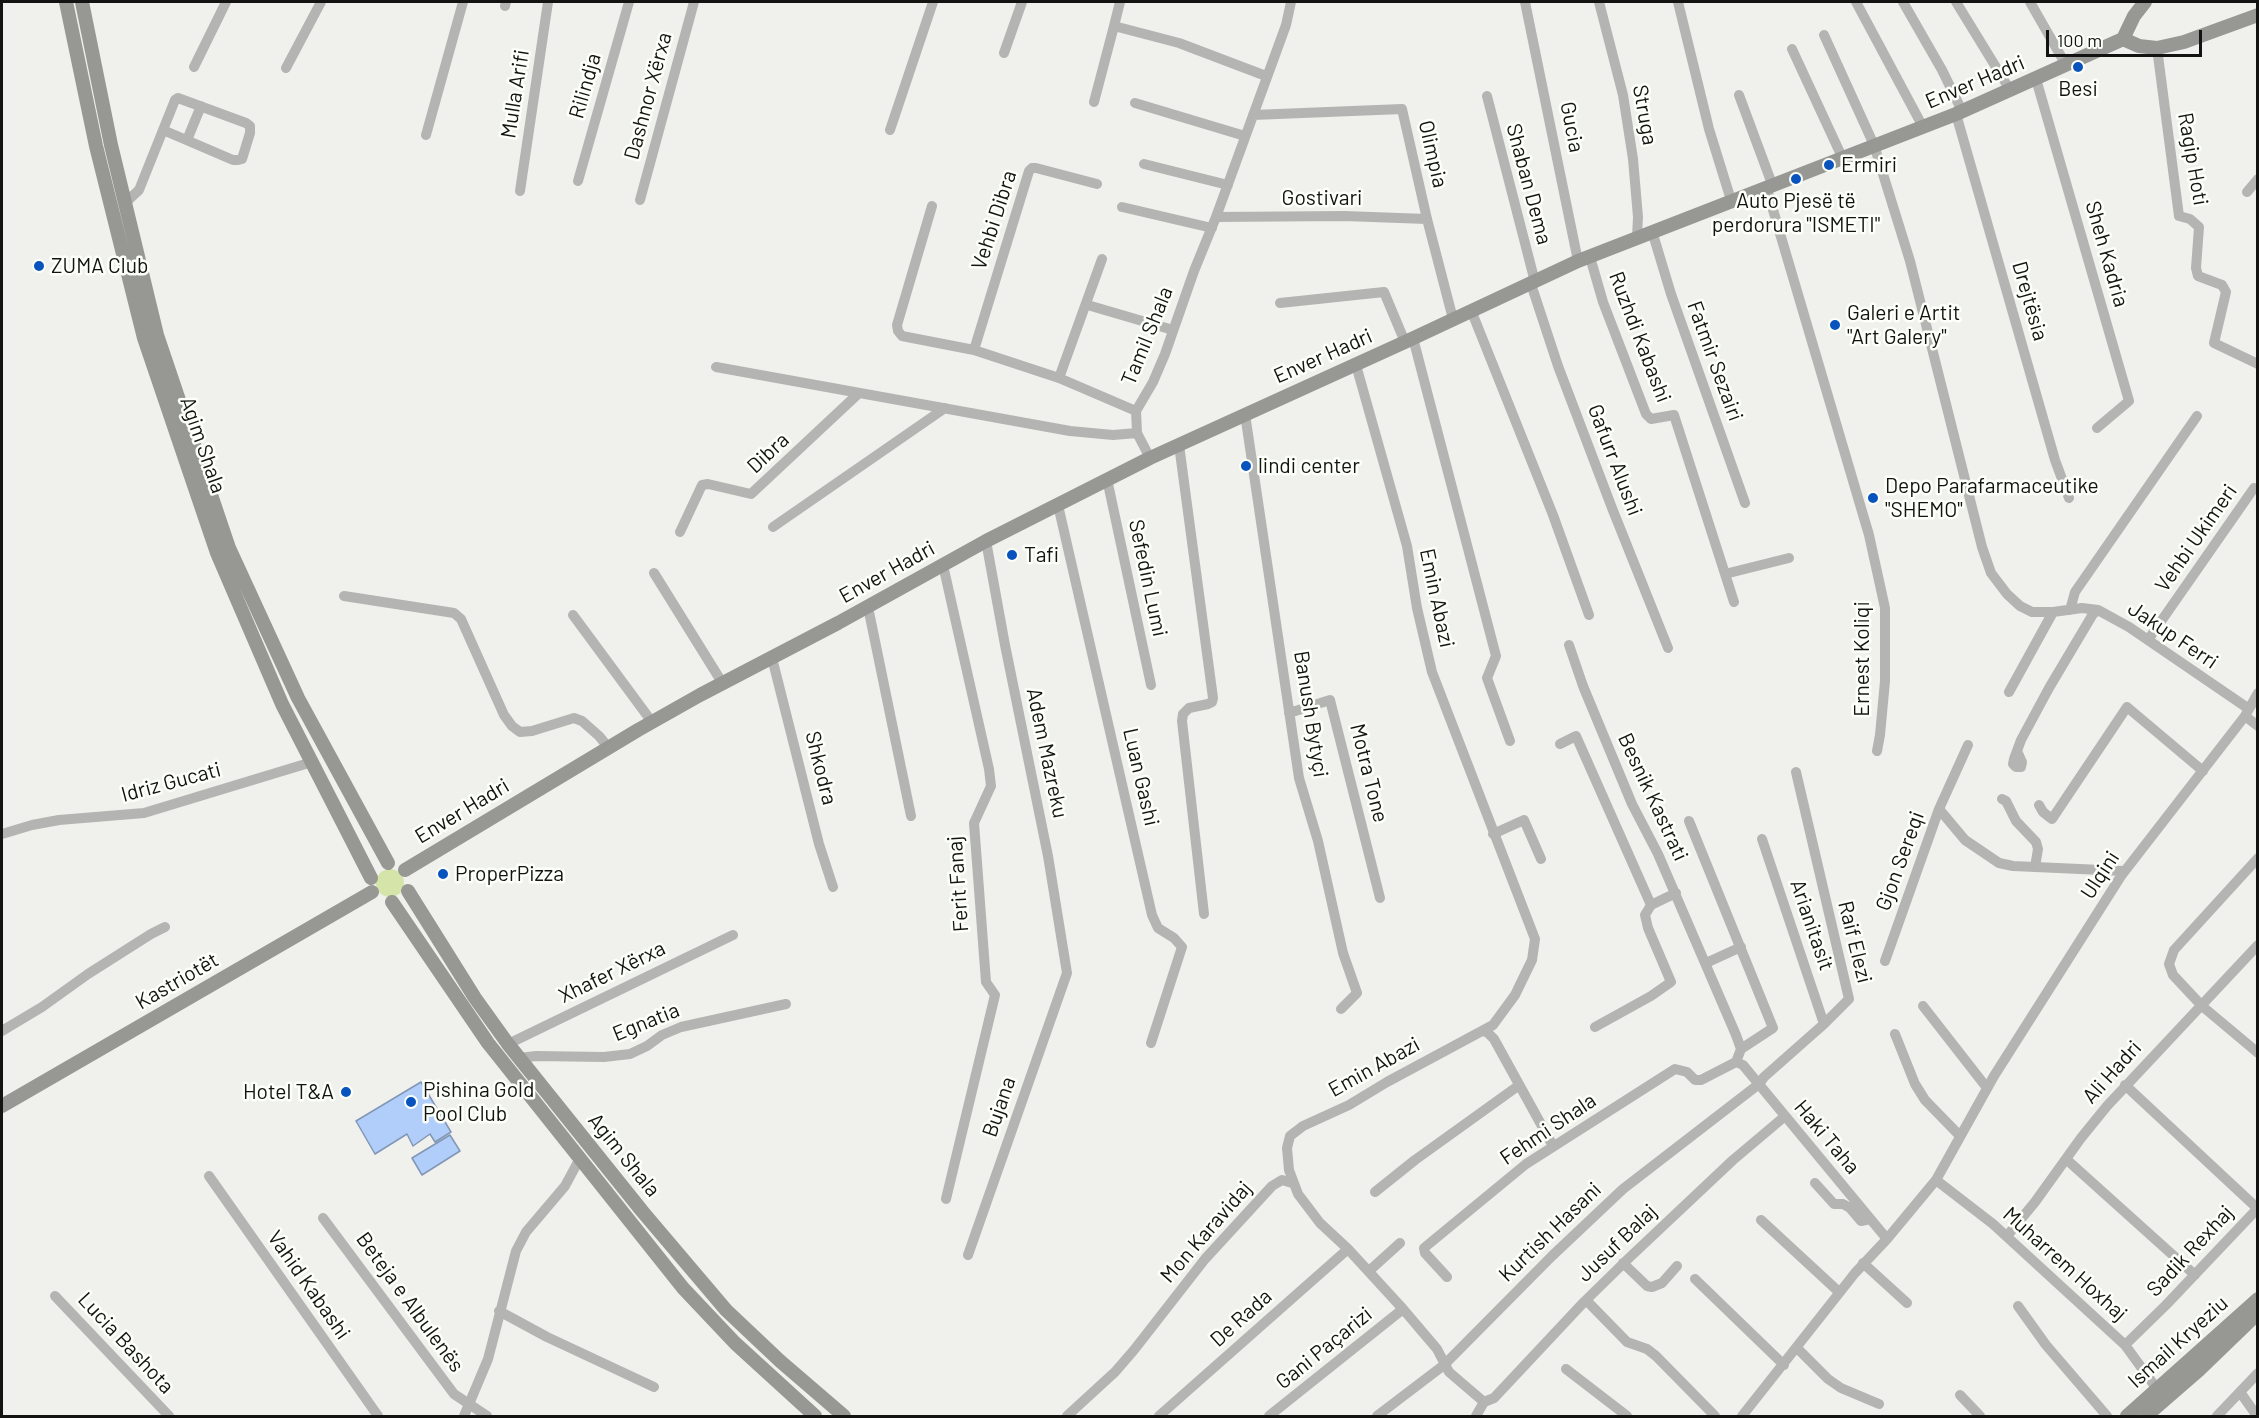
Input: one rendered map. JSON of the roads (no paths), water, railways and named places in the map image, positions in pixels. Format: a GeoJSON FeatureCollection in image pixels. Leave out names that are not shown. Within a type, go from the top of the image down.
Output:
{"type":"FeatureCollection","features":[{"type":"Feature","properties":{"kind":"main road","name":"Agim Shala"},"geometry":{"type":"LineString","coordinates":[[66,2],[96,146],[144,338],[217,553],[282,704],[372,885]]}},
{"type":"Feature","properties":{"kind":"main road","name":"Agim Shala"},"geometry":{"type":"LineString","coordinates":[[82,2],[111,145],[157,335],[229,548],[298,698],[388,863]]}},
{"type":"Feature","properties":{"kind":"main road"},"geometry":{"type":"LineString","coordinates":[[2145,2],[2134,16],[2123,39],[2139,46],[2157,48],[2184,42],[2258,15]]}},
{"type":"Feature","properties":{"kind":"main road","name":"Enver Hadri"},"geometry":{"type":"LineString","coordinates":[[405,870],[652,722],[868,607],[986,541],[1150,458],[1584,259],[1769,185],[1923,127],[2123,39]]}},
{"type":"Feature","properties":{"kind":"main road"},"geometry":{"type":"LineString","coordinates":[[405,870],[395,863],[388,863],[377,868],[372,885],[382,900],[392,902],[400,899],[408,891]]}},
{"type":"Feature","properties":{"kind":"main road","name":"Agim Shala"},"geometry":{"type":"LineString","coordinates":[[405,870],[410,883],[408,891],[475,998],[508,1044],[586,1142],[726,1310],[780,1361],[844,1416]]}},
{"type":"Feature","properties":{"kind":"main road","name":"Kastriotët"},"geometry":{"type":"LineString","coordinates":[[2,1106],[372,885]]}},
{"type":"Feature","properties":{"kind":"main road","name":"Agim Shala"},"geometry":{"type":"LineString","coordinates":[[392,902],[488,1043],[683,1288],[735,1343],[815,1416]]}},
{"type":"Feature","properties":{"kind":"main road","name":"Ismail Kryeziu"},"geometry":{"type":"LineString","coordinates":[[2127,1416],[2258,1299]]}},
{"type":"Feature","properties":{"kind":"main road","name":"Ismail Kryeziu"},"geometry":{"type":"LineString","coordinates":[[2146,1416],[2199,1370],[2258,1313]]}},
{"type":"Feature","properties":{"kind":"street"},"geometry":{"type":"LineString","coordinates":[[194,67],[226,2]]}},
{"type":"Feature","properties":{"kind":"street"},"geometry":{"type":"LineString","coordinates":[[286,68],[321,2]]}},
{"type":"Feature","properties":{"kind":"street"},"geometry":{"type":"LineString","coordinates":[[426,135],[463,2]]}},
{"type":"Feature","properties":{"kind":"street","name":"Mulla Arifi"},"geometry":{"type":"LineString","coordinates":[[520,191],[548,2]]}},
{"type":"Feature","properties":{"kind":"street","name":"Rilindja"},"geometry":{"type":"LineString","coordinates":[[578,181],[629,2]]}},
{"type":"Feature","properties":{"kind":"street","name":"Dashnor Xërxa"},"geometry":{"type":"LineString","coordinates":[[640,200],[694,2]]}},
{"type":"Feature","properties":{"kind":"street"},"geometry":{"type":"LineString","coordinates":[[890,130],[933,2]]}},
{"type":"Feature","properties":{"kind":"street"},"geometry":{"type":"LineString","coordinates":[[1004,53],[1022,2]]}},
{"type":"Feature","properties":{"kind":"street"},"geometry":{"type":"LineString","coordinates":[[1094,102],[1120,2]]}},
{"type":"Feature","properties":{"kind":"street","name":"Tamil Shala"},"geometry":{"type":"LineString","coordinates":[[1150,458],[1137,433],[1136,411],[1153,382],[1212,228],[1286,25],[1291,2]]}},
{"type":"Feature","properties":{"kind":"street","name":"Gucia"},"geometry":{"type":"LineString","coordinates":[[1525,2],[1584,259]]}},
{"type":"Feature","properties":{"kind":"street","name":"Struga"},"geometry":{"type":"LineString","coordinates":[[1599,2],[1623,95],[1633,159],[1638,217],[1637,237]]}},
{"type":"Feature","properties":{"kind":"street"},"geometry":{"type":"LineString","coordinates":[[1678,2],[1709,129],[1731,200]]}},
{"type":"Feature","properties":{"kind":"street"},"geometry":{"type":"LineString","coordinates":[[1856,2],[1923,127]]}},
{"type":"Feature","properties":{"kind":"street","name":"Drejtësia"},"geometry":{"type":"LineString","coordinates":[[1903,2],[1942,70],[1959,112],[2055,460],[2069,498]]}},
{"type":"Feature","properties":{"kind":"street"},"geometry":{"type":"LineString","coordinates":[[1956,2],[2010,90]]}},
{"type":"Feature","properties":{"kind":"street"},"geometry":{"type":"LineString","coordinates":[[2030,2],[2066,65]]}},
{"type":"Feature","properties":{"kind":"street"},"geometry":{"type":"LineString","coordinates":[[1114,26],[1179,43],[1266,76]]}},
{"type":"Feature","properties":{"kind":"street"},"geometry":{"type":"LineString","coordinates":[[1824,35],[1874,145]]}},
{"type":"Feature","properties":{"kind":"street","name":"Ragip Hoti"},"geometry":{"type":"LineString","coordinates":[[2157,48],[2179,216],[2190,219],[2199,227],[2196,267],[2198,276],[2222,285],[2226,292],[2214,344],[2258,364]]}},
{"type":"Feature","properties":{"kind":"street"},"geometry":{"type":"LineString","coordinates":[[1792,49],[1842,157]]}},
{"type":"Feature","properties":{"kind":"street","name":"Sheh Kadria"},"geometry":{"type":"LineString","coordinates":[[2036,79],[2129,401],[2097,428]]}},
{"type":"Feature","properties":{"kind":"street"},"geometry":{"type":"LineString","coordinates":[[1738,95],[1769,185]]}},
{"type":"Feature","properties":{"kind":"street","name":"Shaban Dema"},"geometry":{"type":"LineString","coordinates":[[1487,96],[1533,283]]}},
{"type":"Feature","properties":{"kind":"street"},"geometry":{"type":"LineString","coordinates":[[125,203],[139,190],[163,130],[177,98],[250,126],[242,159],[233,160],[163,130]]}},
{"type":"Feature","properties":{"kind":"street"},"geometry":{"type":"LineString","coordinates":[[1136,103],[1245,136]]}},
{"type":"Feature","properties":{"kind":"street"},"geometry":{"type":"LineString","coordinates":[[187,140],[201,106]]}},
{"type":"Feature","properties":{"kind":"street","name":"Olimpia"},"geometry":{"type":"LineString","coordinates":[[1253,115],[1402,109],[1427,219],[1454,319]]}},
{"type":"Feature","properties":{"kind":"street","name":"Jakup Ferri"},"geometry":{"type":"LineString","coordinates":[[1874,145],[1910,261],[1982,547],[1991,573],[2007,594],[2020,606],[2032,612],[2082,608],[2098,610],[2129,627],[2247,713],[2258,726]]}},
{"type":"Feature","properties":{"kind":"street"},"geometry":{"type":"LineString","coordinates":[[1144,164],[1228,185]]}},
{"type":"Feature","properties":{"kind":"street","name":"Vehbi Dibra"},"geometry":{"type":"LineString","coordinates":[[974,350],[1029,171],[1036,168],[1097,183]]}},
{"type":"Feature","properties":{"kind":"street"},"geometry":{"type":"LineString","coordinates":[[2247,192],[2258,179]]}},
{"type":"Feature","properties":{"kind":"street","name":"Ernest Koliqi"},"geometry":{"type":"LineString","coordinates":[[1769,185],[1869,535],[1885,608],[1885,681],[1881,735],[1877,751]]}},
{"type":"Feature","properties":{"kind":"street"},"geometry":{"type":"LineString","coordinates":[[932,206],[897,325],[902,336],[974,350],[1059,378],[1136,411]]}},
{"type":"Feature","properties":{"kind":"street"},"geometry":{"type":"LineString","coordinates":[[1122,207],[1212,228]]}},
{"type":"Feature","properties":{"kind":"street","name":"Gostivari"},"geometry":{"type":"LineString","coordinates":[[1216,217],[1344,216],[1427,219]]}},
{"type":"Feature","properties":{"kind":"street","name":"Fatmir Sezairi"},"geometry":{"type":"LineString","coordinates":[[1652,231],[1671,294],[1745,503]]}},
{"type":"Feature","properties":{"kind":"street"},"geometry":{"type":"LineString","coordinates":[[1059,378],[1102,259]]}},
{"type":"Feature","properties":{"kind":"street","name":"Ruzhdi Kabashi"},"geometry":{"type":"LineString","coordinates":[[1584,259],[1646,414],[1652,419],[1674,415],[1734,602]]}},
{"type":"Feature","properties":{"kind":"street","name":"Gafurr Alushi"},"geometry":{"type":"LineString","coordinates":[[1533,283],[1558,366],[1668,648]]}},
{"type":"Feature","properties":{"kind":"street","name":"Enver Hadri"},"geometry":{"type":"LineString","coordinates":[[1280,303],[1384,291],[1409,340]]}},
{"type":"Feature","properties":{"kind":"street"},"geometry":{"type":"LineString","coordinates":[[1091,306],[1173,330]]}},
{"type":"Feature","properties":{"kind":"street"},"geometry":{"type":"LineString","coordinates":[[1471,310],[1553,515],[1589,615]]}},
{"type":"Feature","properties":{"kind":"street"},"geometry":{"type":"LineString","coordinates":[[1409,340],[1496,656],[1487,678],[1510,741]]}},
{"type":"Feature","properties":{"kind":"street","name":"Emin Abazi"},"geometry":{"type":"LineString","coordinates":[[1292,1183],[1287,1148],[1290,1136],[1303,1126],[1349,1105],[1493,1024],[1515,995],[1533,960],[1535,939],[1432,672],[1407,546],[1356,365]]}},
{"type":"Feature","properties":{"kind":"street"},"geometry":{"type":"LineString","coordinates":[[716,367],[1070,431],[1113,435],[1137,433]]}},
{"type":"Feature","properties":{"kind":"street","name":"Dibra"},"geometry":{"type":"LineString","coordinates":[[680,532],[702,485],[708,484],[751,494],[859,393]]}},
{"type":"Feature","properties":{"kind":"street"},"geometry":{"type":"LineString","coordinates":[[773,527],[945,408]]}},
{"type":"Feature","properties":{"kind":"street","name":"Banush Bytyçi"},"geometry":{"type":"LineString","coordinates":[[1245,414],[1299,778],[1318,841],[1343,953],[1357,993],[1341,1009]]}},
{"type":"Feature","properties":{"kind":"street"},"geometry":{"type":"LineString","coordinates":[[2070,610],[2075,592],[2197,416]]}},
{"type":"Feature","properties":{"kind":"street"},"geometry":{"type":"LineString","coordinates":[[1179,445],[1214,698],[1209,704],[1189,708],[1183,714],[1182,722],[1204,914]]}},
{"type":"Feature","properties":{"kind":"street","name":"Sefedin Lumi"},"geometry":{"type":"LineString","coordinates":[[1107,479],[1151,685]]}},
{"type":"Feature","properties":{"kind":"street","name":"Vehbi Ukimeri"},"geometry":{"type":"LineString","coordinates":[[2148,640],[2254,488]]}},
{"type":"Feature","properties":{"kind":"street","name":"Luan Gashi"},"geometry":{"type":"LineString","coordinates":[[1058,505],[1152,915],[1158,928],[1182,947],[1151,1043]]}},
{"type":"Feature","properties":{"kind":"street","name":"Adem Mazreku"},"geometry":{"type":"LineString","coordinates":[[986,541],[1048,856],[1067,973]]}},
{"type":"Feature","properties":{"kind":"street"},"geometry":{"type":"LineString","coordinates":[[1725,574],[1789,558]]}},
{"type":"Feature","properties":{"kind":"street","name":"Ferit Fanaj"},"geometry":{"type":"LineString","coordinates":[[943,565],[989,769],[991,786],[974,823],[986,982],[995,995],[946,1199]]}},
{"type":"Feature","properties":{"kind":"street"},"geometry":{"type":"LineString","coordinates":[[654,573],[723,684]]}},
{"type":"Feature","properties":{"kind":"street"},"geometry":{"type":"LineString","coordinates":[[344,596],[454,613],[461,619],[504,715],[512,726],[520,732],[532,731],[574,718],[591,728],[608,747]]}},
{"type":"Feature","properties":{"kind":"street"},"geometry":{"type":"LineString","coordinates":[[868,607],[911,816]]}},
{"type":"Feature","properties":{"kind":"street"},"geometry":{"type":"LineString","coordinates":[[2018,748],[2049,688],[2093,614],[2098,610]]}},
{"type":"Feature","properties":{"kind":"street"},"geometry":{"type":"LineString","coordinates":[[2009,692],[2053,612]]}},
{"type":"Feature","properties":{"kind":"street"},"geometry":{"type":"LineString","coordinates":[[573,615],[652,722]]}},
{"type":"Feature","properties":{"kind":"street","name":"Besnik Kastrati"},"geometry":{"type":"LineString","coordinates":[[1569,645],[1582,686],[1632,804],[1676,893],[1741,1049],[1773,1029],[1689,821]]}},
{"type":"Feature","properties":{"kind":"street","name":"Shkodra"},"geometry":{"type":"LineString","coordinates":[[772,658],[819,844],[833,887]]}},
{"type":"Feature","properties":{"kind":"street","name":"Ulqini"},"geometry":{"type":"LineString","coordinates":[[1742,1416],[1839,1292],[1936,1180],[1987,1088],[2124,871],[2247,713],[2258,693]]}},
{"type":"Feature","properties":{"kind":"street","name":"Motra Tone"},"geometry":{"type":"LineString","coordinates":[[1289,714],[1330,700],[1380,898]]}},
{"type":"Feature","properties":{"kind":"street"},"geometry":{"type":"LineString","coordinates":[[2039,805],[2052,819],[2127,707],[2203,771]]}},
{"type":"Feature","properties":{"kind":"street"},"geometry":{"type":"LineString","coordinates":[[1560,744],[1576,736],[1651,906]]}},
{"type":"Feature","properties":{"kind":"street","name":"Gjon Sereqi"},"geometry":{"type":"LineString","coordinates":[[1885,961],[1939,809],[1968,745]]}},
{"type":"Feature","properties":{"kind":"street","name":"Idriz Gucati"},"geometry":{"type":"LineString","coordinates":[[2,834],[59,820],[144,813],[312,762]]}},
{"type":"Feature","properties":{"kind":"street","name":"Raif Elezi"},"geometry":{"type":"LineString","coordinates":[[1759,1084],[1848,999],[1796,772]]}},
{"type":"Feature","properties":{"kind":"street"},"geometry":{"type":"LineString","coordinates":[[2002,799],[2006,801],[2025,833],[2036,842],[2038,849],[2035,867]]}},
{"type":"Feature","properties":{"kind":"street","name":"Gjon Sereqi"},"geometry":{"type":"LineString","coordinates":[[1939,809],[1965,840],[1999,863],[2013,866],[2124,871]]}},
{"type":"Feature","properties":{"kind":"street"},"geometry":{"type":"LineString","coordinates":[[1493,834],[1524,820],[1541,859]]}},
{"type":"Feature","properties":{"kind":"street","name":"Arianitasit"},"geometry":{"type":"LineString","coordinates":[[1762,839],[1824,1024]]}},
{"type":"Feature","properties":{"kind":"street"},"geometry":{"type":"LineString","coordinates":[[2258,858],[2174,950],[2170,958],[2169,969],[2202,1006],[2258,1053]]}},
{"type":"Feature","properties":{"kind":"street"},"geometry":{"type":"LineString","coordinates":[[1596,1027],[1671,982],[1645,915],[1651,906],[1676,893]]}},
{"type":"Feature","properties":{"kind":"street"},"geometry":{"type":"LineString","coordinates":[[2,1031],[165,927]]}},
{"type":"Feature","properties":{"kind":"street","name":"Xhafer Xërxa"},"geometry":{"type":"LineString","coordinates":[[508,1044],[734,935]]}},
{"type":"Feature","properties":{"kind":"street","name":"Ali Hadri"},"geometry":{"type":"LineString","coordinates":[[2007,1236],[2035,1202],[2081,1138],[2125,1085],[2258,945]]}},
{"type":"Feature","properties":{"kind":"street"},"geometry":{"type":"LineString","coordinates":[[1706,963],[1741,947]]}},
{"type":"Feature","properties":{"kind":"street","name":"Bujana"},"geometry":{"type":"LineString","coordinates":[[968,1255],[1067,973]]}},
{"type":"Feature","properties":{"kind":"street","name":"Egnatia"},"geometry":{"type":"LineString","coordinates":[[519,1058],[604,1057],[630,1054],[647,1047],[662,1035],[681,1027],[786,1004]]}},
{"type":"Feature","properties":{"kind":"street"},"geometry":{"type":"LineString","coordinates":[[1923,1006],[1987,1088]]}},
{"type":"Feature","properties":{"kind":"street"},"geometry":{"type":"LineString","coordinates":[[1482,1031],[1487,1032],[1494,1039],[1553,1146]]}},
{"type":"Feature","properties":{"kind":"street"},"geometry":{"type":"LineString","coordinates":[[1894,1034],[1924,1100],[1960,1136]]}},
{"type":"Feature","properties":{"kind":"street"},"geometry":{"type":"LineString","coordinates":[[1736,1062],[1741,1049]]}},
{"type":"Feature","properties":{"kind":"street","name":"Haki Taha"},"geometry":{"type":"LineString","coordinates":[[1736,1062],[1743,1065],[1887,1239]]}},
{"type":"Feature","properties":{"kind":"street","name":"Fehmi Shala"},"geometry":{"type":"LineString","coordinates":[[1447,1277],[1425,1253],[1424,1248],[1526,1164],[1675,1069],[1687,1072],[1695,1080],[1701,1080],[1736,1062]]}},
{"type":"Feature","properties":{"kind":"street","name":"Kurtish Hasani"},"geometry":{"type":"LineString","coordinates":[[1377,1416],[1444,1365],[1552,1256],[1623,1190],[1759,1084]]}},
{"type":"Feature","properties":{"kind":"street"},"geometry":{"type":"LineString","coordinates":[[2125,1085],[2257,1208]]}},
{"type":"Feature","properties":{"kind":"street"},"geometry":{"type":"LineString","coordinates":[[1375,1192],[1415,1160],[1518,1086]]}},
{"type":"Feature","properties":{"kind":"street","name":"Jusuf Balaj"},"geometry":{"type":"LineString","coordinates":[[1476,1416],[1484,1402],[1494,1398],[1623,1263],[1733,1160],[1784,1117]]}},
{"type":"Feature","properties":{"kind":"street"},"geometry":{"type":"LineString","coordinates":[[2066,1159],[2194,1275]]}},
{"type":"Feature","properties":{"kind":"street"},"geometry":{"type":"LineString","coordinates":[[464,1416],[488,1359],[516,1251],[526,1232],[566,1186],[579,1160]]}},
{"type":"Feature","properties":{"kind":"street","name":"Vahid Kabashi"},"geometry":{"type":"LineString","coordinates":[[209,1176],[378,1416]]}},
{"type":"Feature","properties":{"kind":"street","name":"Mon Karavidaj"},"geometry":{"type":"LineString","coordinates":[[1067,1416],[1128,1357],[1205,1259],[1272,1186],[1282,1180],[1292,1183]]}},
{"type":"Feature","properties":{"kind":"street","name":"Muharrem Hoxhaj"},"geometry":{"type":"LineString","coordinates":[[1936,1180],[2007,1236],[2125,1345],[2157,1389]]}},
{"type":"Feature","properties":{"kind":"street"},"geometry":{"type":"LineString","coordinates":[[1292,1183],[1320,1223],[1369,1271],[1437,1348],[1444,1365],[1471,1394],[1484,1402]]}},
{"type":"Feature","properties":{"kind":"street"},"geometry":{"type":"LineString","coordinates":[[1815,1183],[1834,1204],[1843,1204],[1851,1208],[1862,1221],[1870,1219]]}},
{"type":"Feature","properties":{"kind":"street","name":"Sadik Rexhaj"},"geometry":{"type":"LineString","coordinates":[[2125,1345],[2257,1208]]}},
{"type":"Feature","properties":{"kind":"street","name":"Beteja e Albulenës"},"geometry":{"type":"LineString","coordinates":[[323,1218],[403,1329],[454,1394],[487,1416]]}},
{"type":"Feature","properties":{"kind":"street"},"geometry":{"type":"LineString","coordinates":[[1761,1220],[1839,1292]]}},
{"type":"Feature","properties":{"kind":"street"},"geometry":{"type":"LineString","coordinates":[[1369,1271],[1400,1243]]}},
{"type":"Feature","properties":{"kind":"street","name":"De Rada"},"geometry":{"type":"LineString","coordinates":[[1159,1416],[1348,1249]]}},
{"type":"Feature","properties":{"kind":"street"},"geometry":{"type":"LineString","coordinates":[[1623,1263],[1641,1281],[1652,1287],[1662,1283],[1677,1266]]}},
{"type":"Feature","properties":{"kind":"street"},"geometry":{"type":"LineString","coordinates":[[1863,1263],[1907,1303]]}},
{"type":"Feature","properties":{"kind":"street"},"geometry":{"type":"LineString","coordinates":[[1695,1279],[1784,1365]]}},
{"type":"Feature","properties":{"kind":"street","name":"Lucia Bashota"},"geometry":{"type":"LineString","coordinates":[[55,1296],[169,1416]]}},
{"type":"Feature","properties":{"kind":"street"},"geometry":{"type":"LineString","coordinates":[[1586,1300],[1627,1342],[1647,1349],[1656,1356],[1715,1416]]}},
{"type":"Feature","properties":{"kind":"street"},"geometry":{"type":"LineString","coordinates":[[2018,1306],[2046,1345],[2107,1416]]}},
{"type":"Feature","properties":{"kind":"street","name":"Gani Paçarizi"},"geometry":{"type":"LineString","coordinates":[[1269,1416],[1403,1308]]}},
{"type":"Feature","properties":{"kind":"street"},"geometry":{"type":"LineString","coordinates":[[499,1311],[654,1387]]}},
{"type":"Feature","properties":{"kind":"street"},"geometry":{"type":"LineString","coordinates":[[1797,1348],[1828,1379],[1841,1388],[1879,1404]]}},
{"type":"Feature","properties":{"kind":"street"},"geometry":{"type":"LineString","coordinates":[[1566,1369],[1627,1416]]}},
{"type":"Feature","properties":{"kind":"street"},"geometry":{"type":"LineString","coordinates":[[2217,1416],[2258,1373]]}},
{"type":"Feature","properties":{"kind":"street"},"geometry":{"type":"LineString","coordinates":[[2240,1392],[2257,1416]]}},
{"type":"Feature","properties":{"kind":"street"},"geometry":{"type":"LineString","coordinates":[[1960,1395],[1980,1416]]}},
{"type":"Feature","properties":{"kind":"water","name":"Pishina Gold Pool Club"},"geometry":{"type":"Polygon","coordinates":[[[421,1082],[451,1132],[435,1142],[430,1134],[413,1146],[407,1134],[375,1154],[356,1121],[421,1082]]]}},
{"type":"Feature","properties":{"kind":"water"},"geometry":{"type":"Polygon","coordinates":[[[450,1135],[460,1151],[422,1175],[412,1158],[450,1135]]]}},
{"type":"Feature","properties":{"kind":"place","name":"Besi"},"geometry":{"type":"Point","coordinates":[2078,67]}},
{"type":"Feature","properties":{"kind":"place","name":"Ermiri"},"geometry":{"type":"Point","coordinates":[1829,165]}},
{"type":"Feature","properties":{"kind":"place","name":"Auto Pjesë të perdorura \"ISMETI\""},"geometry":{"type":"Point","coordinates":[1796,179]}},
{"type":"Feature","properties":{"kind":"place","name":"ZUMA Club"},"geometry":{"type":"Point","coordinates":[39,266]}},
{"type":"Feature","properties":{"kind":"place","name":"Galeri e Artit \"Art Galery\""},"geometry":{"type":"Point","coordinates":[1835,325]}},
{"type":"Feature","properties":{"kind":"place","name":"lindi center"},"geometry":{"type":"Point","coordinates":[1246,466]}},
{"type":"Feature","properties":{"kind":"place","name":"Depo Parafarmaceutike \"SHEMO\""},"geometry":{"type":"Point","coordinates":[1873,498]}},
{"type":"Feature","properties":{"kind":"place","name":"Tafi"},"geometry":{"type":"Point","coordinates":[1012,555]}},
{"type":"Feature","properties":{"kind":"place","name":"ProperPizza"},"geometry":{"type":"Point","coordinates":[443,874]}},
{"type":"Feature","properties":{"kind":"place","name":"Hotel T&A"},"geometry":{"type":"Point","coordinates":[346,1092]}},
{"type":"Feature","properties":{"kind":"place","name":"Pishina Gold Pool Club"},"geometry":{"type":"Point","coordinates":[411,1102]}}]}
